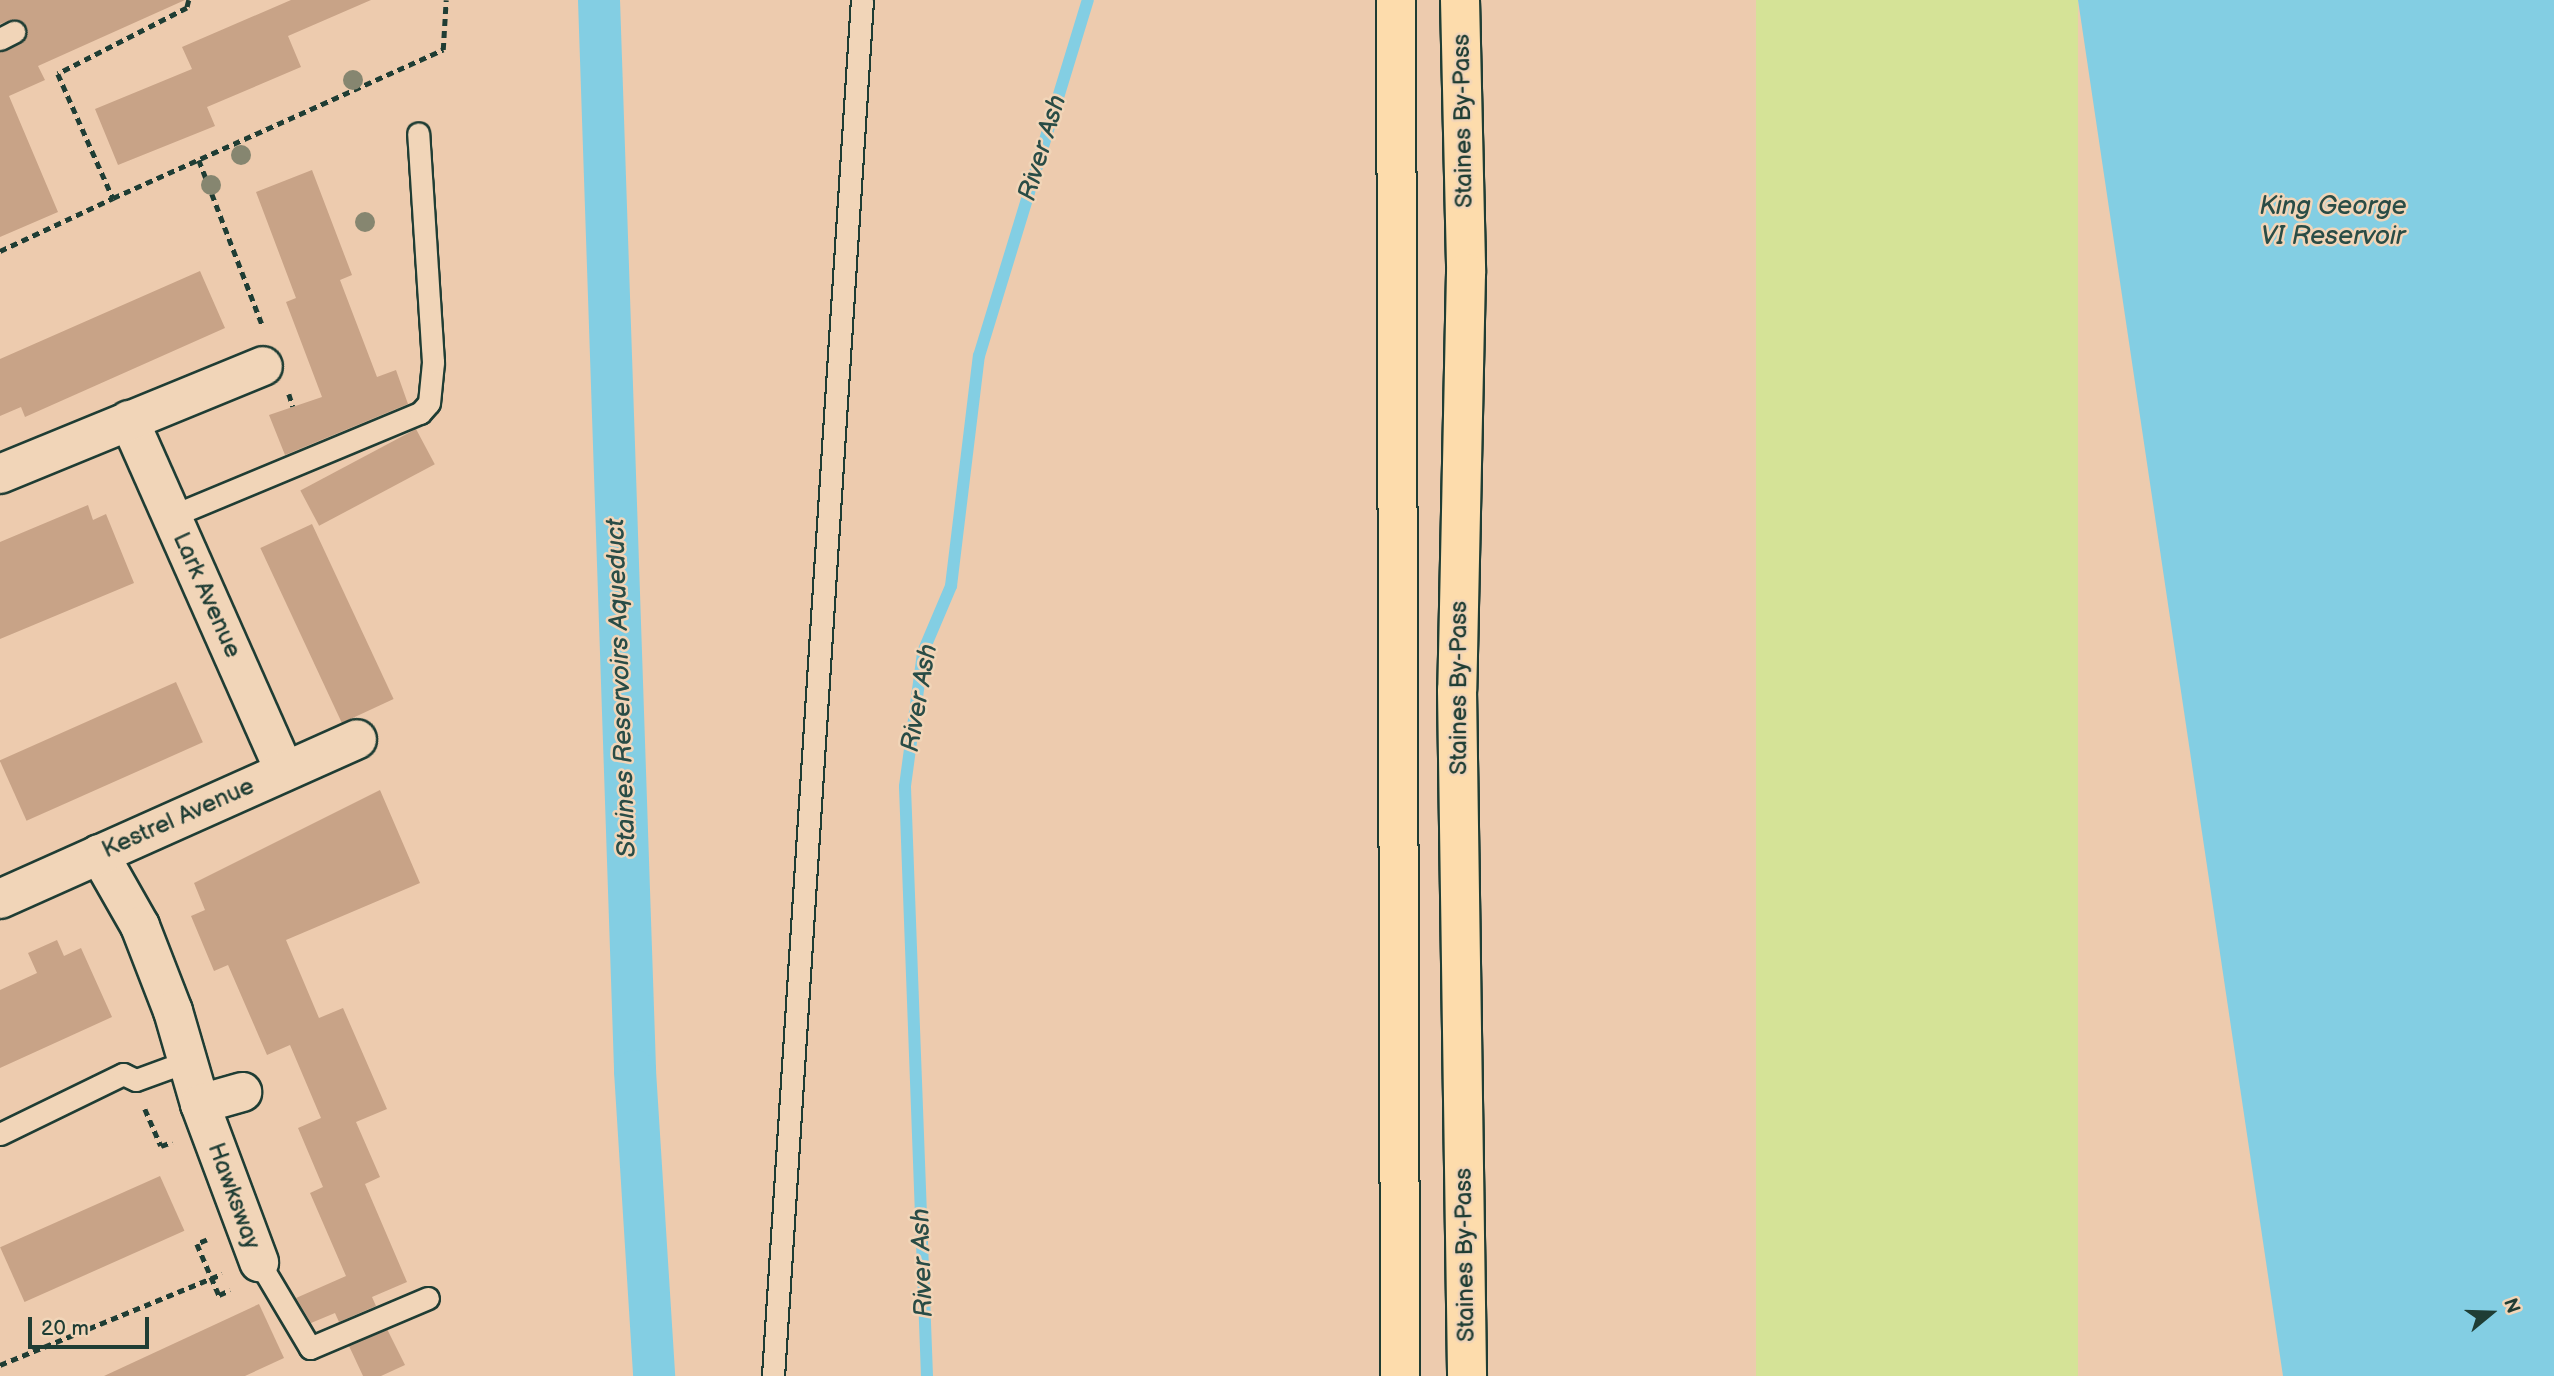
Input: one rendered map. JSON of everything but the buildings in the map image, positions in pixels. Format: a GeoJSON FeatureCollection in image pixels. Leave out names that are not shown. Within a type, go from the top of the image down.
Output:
{"type":"FeatureCollection","features":[{"type":"Feature","properties":{"kind":"highway"},"geometry":{"type":"LineString","coordinates":[[1396,0],[1399,1376]]}},
{"type":"Feature","properties":{"kind":"highway","name":"Staines By-Pass"},"geometry":{"type":"LineString","coordinates":[[1460,0],[1466,273],[1457,690],[1467,1376]]}},
{"type":"Feature","properties":{"kind":"street"},"geometry":{"type":"LineString","coordinates":[[0,474],[271,361]]}},
{"type":"Feature","properties":{"kind":"street","name":"Lark Avenue"},"geometry":{"type":"LineString","coordinates":[[129,420],[284,770]]}},
{"type":"Feature","properties":{"kind":"street","name":"Kestrel Avenue"},"geometry":{"type":"LineString","coordinates":[[0,899],[357,739]]}},
{"type":"Feature","properties":{"kind":"street","name":"Hawksway"},"geometry":{"type":"LineString","coordinates":[[99,854],[139,926],[193,1121],[264,1267]]}},
{"type":"Feature","properties":{"kind":"street"},"geometry":{"type":"LineString","coordinates":[[193,1121],[242,1092]]}},
{"type":"Feature","properties":{"kind":"lane"},"geometry":{"type":"LineString","coordinates":[[773,1376],[862,0]]}},
{"type":"Feature","properties":{"kind":"lane"},"geometry":{"type":"LineString","coordinates":[[172,516],[420,414],[429,403],[433,362],[418,133]]}},
{"type":"Feature","properties":{"kind":"lane"},"geometry":{"type":"LineString","coordinates":[[0,1134],[123,1074],[136,1080],[178,1065]]}},
{"type":"Feature","properties":{"kind":"lane"},"geometry":{"type":"LineString","coordinates":[[264,1267],[310,1348],[428,1298]]}},
{"type":"Feature","properties":{"kind":"path"},"geometry":{"type":"LineString","coordinates":[[113,198],[58,74],[187,8],[189,0]]}},
{"type":"Feature","properties":{"kind":"path"},"geometry":{"type":"LineString","coordinates":[[0,251],[443,50],[446,0]]}},
{"type":"Feature","properties":{"kind":"path"},"geometry":{"type":"LineString","coordinates":[[198,160],[271,361],[293,407]]}},
{"type":"Feature","properties":{"kind":"path"},"geometry":{"type":"LineString","coordinates":[[178,1065],[169,1083],[139,1094],[162,1146],[193,1121]]}},
{"type":"Feature","properties":{"kind":"path"},"geometry":{"type":"LineString","coordinates":[[210,1239],[197,1244],[219,1295],[264,1267]]}},
{"type":"Feature","properties":{"kind":"path","name":"Hawksway"},"geometry":{"type":"LineString","coordinates":[[0,1365],[212,1278],[264,1267]]}},
{"type":"Feature","properties":{"kind":"green space"},"geometry":{"type":"Polygon","coordinates":[[[1756,0],[2078,0],[2078,1376],[1756,1376],[1756,0]]]}},
{"type":"Feature","properties":{"kind":"water","name":"King George VI Reservoir"},"geometry":{"type":"Polygon","coordinates":[[[2078,0],[2554,0],[2554,1376],[2283,1376],[2078,0]]]}},
{"type":"Feature","properties":{"kind":"waterway","name":"Staines Reservoirs Aqueduct"},"geometry":{"type":"LineString","coordinates":[[599,0],[635,1071],[654,1376]]}},
{"type":"Feature","properties":{"kind":"waterway","name":"River Ash"},"geometry":{"type":"LineString","coordinates":[[927,1376],[905,786],[923,652],[951,586],[979,356],[1088,0]]}}]}
